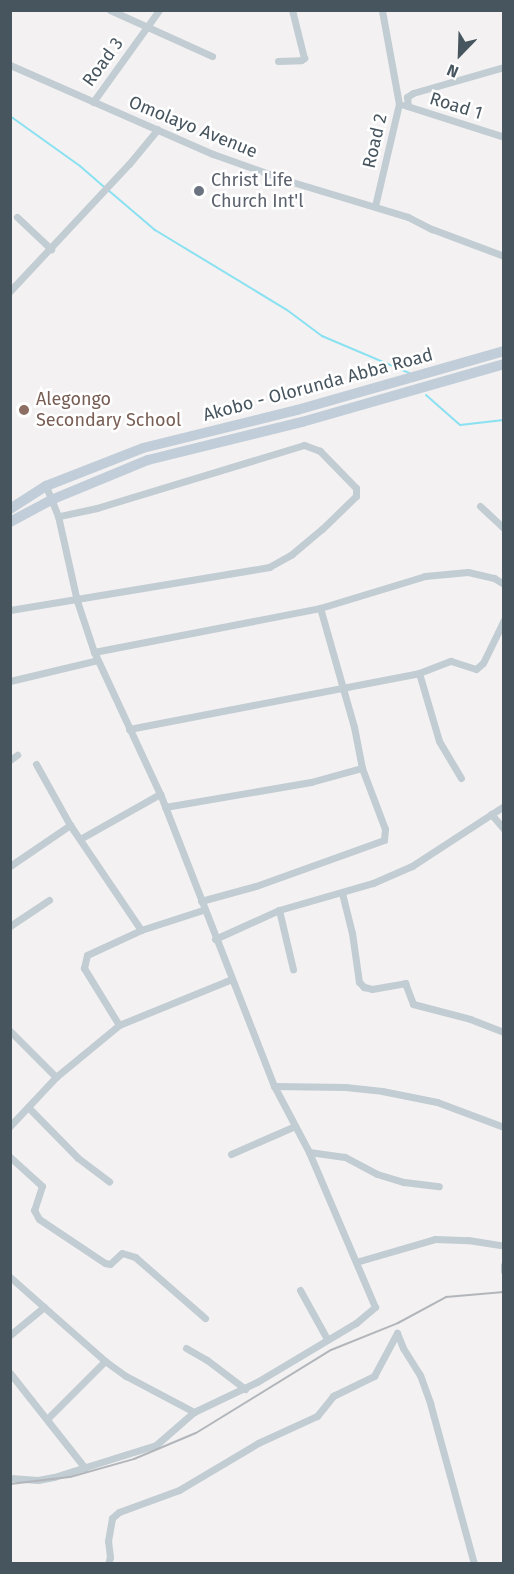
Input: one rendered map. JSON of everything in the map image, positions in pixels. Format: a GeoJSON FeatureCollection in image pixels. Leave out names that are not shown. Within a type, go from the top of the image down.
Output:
{"type":"FeatureCollection","features":[{"type":"Feature","properties":{"kind":"main road","name":"Akobo - Olorunda Abba Road"},"geometry":{"type":"LineString","coordinates":[[10,509],[46,486],[143,448],[371,389],[504,351]]}},
{"type":"Feature","properties":{"kind":"main road","name":"Akobo - Olorunda Abba Road"},"geometry":{"type":"LineString","coordinates":[[10,522],[51,500],[148,460],[374,402],[504,364]]}},
{"type":"Feature","properties":{"kind":"main road"},"geometry":{"type":"LineString","coordinates":[[371,389],[374,402]]}},
{"type":"Feature","properties":{"kind":"street"},"geometry":{"type":"LineString","coordinates":[[110,10],[212,56]]}},
{"type":"Feature","properties":{"kind":"street","name":"Road 3"},"geometry":{"type":"LineString","coordinates":[[93,102],[159,10]]}},
{"type":"Feature","properties":{"kind":"street"},"geometry":{"type":"LineString","coordinates":[[278,61],[304,58],[292,10]]}},
{"type":"Feature","properties":{"kind":"street","name":"Road 2"},"geometry":{"type":"LineString","coordinates":[[375,206],[399,104],[384,11]]}},
{"type":"Feature","properties":{"kind":"street","name":"Omolayo Avenue"},"geometry":{"type":"LineString","coordinates":[[10,65],[256,170],[375,206],[504,256]]}},
{"type":"Feature","properties":{"kind":"street"},"geometry":{"type":"LineString","coordinates":[[408,106],[408,96],[413,93],[504,67]]}},
{"type":"Feature","properties":{"kind":"street","name":"Road 1"},"geometry":{"type":"LineString","coordinates":[[399,104],[504,136]]}},
{"type":"Feature","properties":{"kind":"street"},"geometry":{"type":"LineString","coordinates":[[10,291],[107,188],[158,129]]}},
{"type":"Feature","properties":{"kind":"street"},"geometry":{"type":"LineString","coordinates":[[17,217],[51,249]]}},
{"type":"Feature","properties":{"kind":"street"},"geometry":{"type":"LineString","coordinates":[[10,610],[77,601],[269,567],[292,554],[321,529],[356,496],[356,488],[320,451],[304,445],[97,508],[58,516]]}},
{"type":"Feature","properties":{"kind":"street"},"geometry":{"type":"LineString","coordinates":[[10,1478],[38,1480],[85,1468],[156,1445],[166,1439],[194,1412],[245,1389],[356,1323],[375,1307],[309,1152],[274,1086],[203,910],[160,794],[94,651],[77,601],[58,516],[46,486]]}},
{"type":"Feature","properties":{"kind":"street"},"geometry":{"type":"LineString","coordinates":[[480,506],[504,528]]}},
{"type":"Feature","properties":{"kind":"street"},"geometry":{"type":"LineString","coordinates":[[94,651],[320,608],[424,576],[468,572],[494,578],[504,584]]}},
{"type":"Feature","properties":{"kind":"street"},"geometry":{"type":"LineString","coordinates":[[201,902],[256,886],[384,840],[385,829],[362,768],[354,727],[320,608]]}},
{"type":"Feature","properties":{"kind":"street"},"geometry":{"type":"LineString","coordinates":[[129,729],[419,673],[451,661],[476,669],[480,667],[504,620]]}},
{"type":"Feature","properties":{"kind":"street"},"geometry":{"type":"LineString","coordinates":[[10,681],[98,660]]}},
{"type":"Feature","properties":{"kind":"street"},"geometry":{"type":"LineString","coordinates":[[419,673],[439,741],[461,778]]}},
{"type":"Feature","properties":{"kind":"street"},"geometry":{"type":"LineString","coordinates":[[36,764],[70,825],[141,930]]}},
{"type":"Feature","properties":{"kind":"street"},"geometry":{"type":"LineString","coordinates":[[165,807],[311,782],[362,768]]}},
{"type":"Feature","properties":{"kind":"street"},"geometry":{"type":"LineString","coordinates":[[80,839],[160,794]]}},
{"type":"Feature","properties":{"kind":"street"},"geometry":{"type":"LineString","coordinates":[[215,939],[279,910],[342,894],[412,866],[504,806]]}},
{"type":"Feature","properties":{"kind":"street"},"geometry":{"type":"LineString","coordinates":[[491,814],[504,830]]}},
{"type":"Feature","properties":{"kind":"street"},"geometry":{"type":"LineString","coordinates":[[10,866],[70,825]]}},
{"type":"Feature","properties":{"kind":"street"},"geometry":{"type":"LineString","coordinates":[[342,894],[352,933],[359,982],[364,987],[372,989],[404,983],[407,984],[410,1000],[418,1006],[471,1019],[504,1032]]}},
{"type":"Feature","properties":{"kind":"street"},"geometry":{"type":"LineString","coordinates":[[10,926],[49,900]]}},
{"type":"Feature","properties":{"kind":"street"},"geometry":{"type":"LineString","coordinates":[[119,1025],[84,968],[83,962],[91,952],[141,930],[203,910]]}},
{"type":"Feature","properties":{"kind":"street"},"geometry":{"type":"LineString","coordinates":[[279,910],[293,969]]}},
{"type":"Feature","properties":{"kind":"street"},"geometry":{"type":"LineString","coordinates":[[10,1126],[56,1077],[119,1025],[232,980]]}},
{"type":"Feature","properties":{"kind":"street"},"geometry":{"type":"LineString","coordinates":[[10,1031],[56,1077]]}},
{"type":"Feature","properties":{"kind":"street"},"geometry":{"type":"LineString","coordinates":[[274,1086],[345,1087],[382,1091],[436,1102],[504,1127]]}},
{"type":"Feature","properties":{"kind":"street"},"geometry":{"type":"LineString","coordinates":[[28,1107],[78,1158],[109,1181]]}},
{"type":"Feature","properties":{"kind":"street"},"geometry":{"type":"LineString","coordinates":[[231,1154],[295,1126]]}},
{"type":"Feature","properties":{"kind":"street"},"geometry":{"type":"LineString","coordinates":[[309,1152],[345,1158],[377,1174],[404,1182],[439,1186]]}},
{"type":"Feature","properties":{"kind":"street"},"geometry":{"type":"LineString","coordinates":[[10,1157],[42,1186],[34,1210],[39,1219],[105,1263],[110,1264],[122,1253],[135,1257],[205,1318]]}},
{"type":"Feature","properties":{"kind":"street"},"geometry":{"type":"LineString","coordinates":[[356,1262],[435,1239],[468,1240],[504,1246]]}},
{"type":"Feature","properties":{"kind":"street"},"geometry":{"type":"LineString","coordinates":[[504,1265],[504,1271]]}},
{"type":"Feature","properties":{"kind":"street"},"geometry":{"type":"LineString","coordinates":[[10,1277],[105,1361],[126,1376],[194,1412]]}},
{"type":"Feature","properties":{"kind":"street"},"geometry":{"type":"LineString","coordinates":[[300,1290],[327,1339]]}},
{"type":"Feature","properties":{"kind":"street"},"geometry":{"type":"LineString","coordinates":[[10,1335],[44,1307]]}},
{"type":"Feature","properties":{"kind":"street"},"geometry":{"type":"LineString","coordinates":[[108,1563],[110,1557],[108,1541],[112,1518],[119,1512],[179,1490],[258,1443],[317,1416],[333,1396],[374,1376],[397,1332],[403,1348],[420,1375],[430,1403],[474,1563]]}},
{"type":"Feature","properties":{"kind":"street"},"geometry":{"type":"LineString","coordinates":[[186,1348],[207,1360],[245,1389]]}},
{"type":"Feature","properties":{"kind":"street"},"geometry":{"type":"LineString","coordinates":[[47,1419],[105,1361]]}},
{"type":"Feature","properties":{"kind":"street"},"geometry":{"type":"LineString","coordinates":[[10,1373],[85,1468]]}},
{"type":"Feature","properties":{"kind":"street"},"geometry":{"type":"LineString","coordinates":[[10,1390],[19,1384]]}},
{"type":"Feature","properties":{"kind":"waterway"},"geometry":{"type":"LineString","coordinates":[[10,116],[80,166],[104,187]]}},
{"type":"Feature","properties":{"kind":"waterway"},"geometry":{"type":"LineString","coordinates":[[108,190],[155,230],[287,310],[322,336],[409,373]]}},
{"type":"Feature","properties":{"kind":"waterway"},"geometry":{"type":"LineString","coordinates":[[426,395],[460,425],[504,420]]}},
{"type":"Feature","properties":{"kind":"railway"},"geometry":{"type":"LineString","coordinates":[[10,1484],[70,1477],[134,1459],[196,1433],[331,1350],[398,1323],[446,1297],[504,1292]]}},
{"type":"Feature","properties":{"kind":"place","name":"Christ Life Church Int'l"},"geometry":{"type":"Point","coordinates":[199,191]}},
{"type":"Feature","properties":{"kind":"place","name":"Alegongo Secondary School"},"geometry":{"type":"Point","coordinates":[24,410]}}]}
